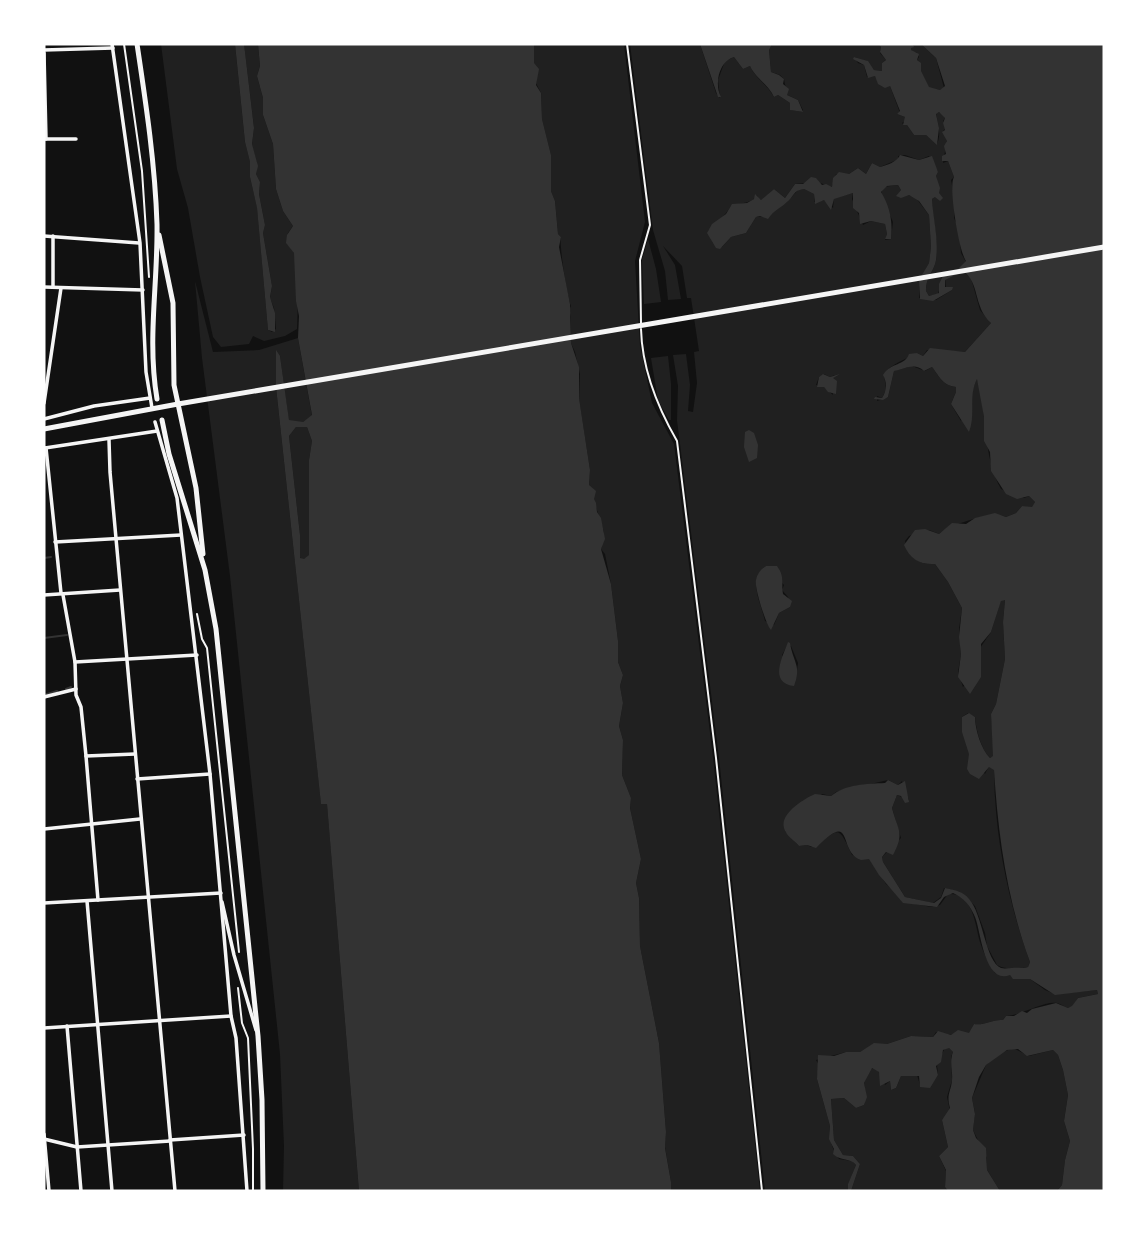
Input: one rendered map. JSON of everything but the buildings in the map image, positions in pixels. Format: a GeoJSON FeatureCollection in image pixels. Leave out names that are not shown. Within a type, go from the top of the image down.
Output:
{"type":"FeatureCollection","features":[{"type":"Feature","properties":{"kind":"main road"},"geometry":{"type":"LineString","coordinates":[[137,44],[152,142],[156,222],[151,338],[154,399]]}},
{"type":"Feature","properties":{"kind":"main road"},"geometry":{"type":"LineString","coordinates":[[156,222],[173,303],[174,385],[196,488],[205,570],[216,629],[258,1036],[263,1191]]}},
{"type":"Feature","properties":{"kind":"main road"},"geometry":{"type":"LineString","coordinates":[[44,429],[1104,247]]}},
{"type":"Feature","properties":{"kind":"main road"},"geometry":{"type":"LineString","coordinates":[[159,421],[205,570]]}},
{"type":"Feature","properties":{"kind":"street"},"geometry":{"type":"LineString","coordinates":[[76,139],[45,139],[44,52],[112,46],[140,243],[146,372],[154,399],[152,408]]}},
{"type":"Feature","properties":{"kind":"street"},"geometry":{"type":"LineString","coordinates":[[44,236],[140,243]]}},
{"type":"Feature","properties":{"kind":"street"},"geometry":{"type":"LineString","coordinates":[[52,236],[53,288]]}},
{"type":"Feature","properties":{"kind":"street"},"geometry":{"type":"LineString","coordinates":[[44,287],[143,290]]}},
{"type":"Feature","properties":{"kind":"street"},"geometry":{"type":"LineString","coordinates":[[44,402],[61,288]]}},
{"type":"Feature","properties":{"kind":"street"},"geometry":{"type":"LineString","coordinates":[[44,419],[94,406],[154,399]]}},
{"type":"Feature","properties":{"kind":"street"},"geometry":{"type":"LineString","coordinates":[[159,421],[157,431],[177,498],[197,654],[231,1016],[236,1038],[247,1191]]}},
{"type":"Feature","properties":{"kind":"street"},"geometry":{"type":"LineString","coordinates":[[98,900],[81,707],[75,689],[75,663],[62,594],[45,448],[157,431]]}},
{"type":"Feature","properties":{"kind":"street"},"geometry":{"type":"LineString","coordinates":[[109,440],[174,1191]]}},
{"type":"Feature","properties":{"kind":"street"},"geometry":{"type":"LineString","coordinates":[[44,523],[52,522]]}},
{"type":"Feature","properties":{"kind":"street"},"geometry":{"type":"LineString","coordinates":[[55,542],[181,535]]}},
{"type":"Feature","properties":{"kind":"street"},"geometry":{"type":"LineString","coordinates":[[44,595],[120,590]]}},
{"type":"Feature","properties":{"kind":"street"},"geometry":{"type":"LineString","coordinates":[[75,663],[197,654]]}},
{"type":"Feature","properties":{"kind":"street"},"geometry":{"type":"LineString","coordinates":[[44,697],[75,689]]}},
{"type":"Feature","properties":{"kind":"street"},"geometry":{"type":"LineString","coordinates":[[86,756],[135,754]]}},
{"type":"Feature","properties":{"kind":"street"},"geometry":{"type":"LineString","coordinates":[[137,779],[210,774]]}},
{"type":"Feature","properties":{"kind":"street"},"geometry":{"type":"LineString","coordinates":[[44,829],[140,819]]}},
{"type":"Feature","properties":{"kind":"street"},"geometry":{"type":"LineString","coordinates":[[221,893],[258,1036]]}},
{"type":"Feature","properties":{"kind":"street"},"geometry":{"type":"LineString","coordinates":[[44,903],[221,893]]}},
{"type":"Feature","properties":{"kind":"street"},"geometry":{"type":"LineString","coordinates":[[87,901],[112,1191]]}},
{"type":"Feature","properties":{"kind":"street"},"geometry":{"type":"LineString","coordinates":[[44,1028],[231,1016]]}},
{"type":"Feature","properties":{"kind":"street"},"geometry":{"type":"LineString","coordinates":[[67,1026],[81,1191]]}},
{"type":"Feature","properties":{"kind":"street"},"geometry":{"type":"LineString","coordinates":[[49,1191],[44,1138],[77,1147],[244,1135]]}},
{"type":"Feature","properties":{"kind":"lane"},"geometry":{"type":"LineString","coordinates":[[627,44],[650,225],[640,260],[641,341],[659,408],[677,441],[716,758],[762,1191]]}},
{"type":"Feature","properties":{"kind":"path"},"geometry":{"type":"LineString","coordinates":[[124,44],[142,171],[149,283]]}},
{"type":"Feature","properties":{"kind":"path"},"geometry":{"type":"LineString","coordinates":[[195,606],[202,639],[207,648],[240,955],[238,966],[242,1023],[248,1038],[253,1191]]}},
{"type":"Feature","properties":{"kind":"shaded area"},"geometry":{"type":"Polygon","coordinates":[[[161,44],[235,44],[245,142],[257,207],[268,330],[272,332],[276,329],[270,298],[272,286],[263,233],[265,225],[259,194],[260,182],[256,174],[257,163],[252,145],[254,128],[244,44],[258,44],[260,66],[257,76],[263,98],[263,115],[273,144],[276,189],[283,211],[293,226],[288,233],[287,244],[293,250],[295,260],[297,329],[285,336],[264,341],[253,336],[249,344],[221,347],[213,337],[188,208],[177,169],[161,44]]]}},
{"type":"Feature","properties":{"kind":"shaded area"},"geometry":{"type":"Polygon","coordinates":[[[235,44],[244,44],[254,128],[252,144],[258,166],[256,174],[260,182],[259,194],[265,225],[263,233],[272,286],[270,297],[275,313],[275,332],[268,330],[257,208],[245,142],[235,44]]]}},
{"type":"Feature","properties":{"kind":"shaded area"},"geometry":{"type":"Polygon","coordinates":[[[258,44],[534,44],[534,63],[539,69],[536,85],[541,93],[542,119],[551,155],[551,191],[555,201],[558,234],[561,237],[559,247],[570,304],[571,343],[579,367],[579,398],[590,470],[589,485],[596,491],[594,499],[605,539],[601,549],[611,584],[618,662],[623,675],[620,686],[623,703],[619,726],[623,740],[622,775],[631,798],[630,808],[641,859],[636,883],[640,946],[659,1043],[665,1148],[671,1191],[359,1191],[327,804],[321,804],[276,387],[276,350],[280,356],[289,420],[303,422],[312,415],[298,338],[294,253],[286,243],[287,235],[293,226],[283,211],[276,189],[273,144],[263,115],[263,98],[257,76],[260,66],[258,44]],[[296,427],[289,436],[300,558],[304,559],[309,555],[309,460],[312,441],[307,427],[296,427]]]}},
{"type":"Feature","properties":{"kind":"shaded area"},"geometry":{"type":"Polygon","coordinates":[[[534,44],[624,44],[645,222],[635,261],[640,346],[652,403],[674,444],[713,757],[760,1191],[671,1191],[665,1147],[659,1043],[640,946],[636,883],[641,859],[630,808],[631,798],[622,775],[623,740],[619,726],[623,703],[620,686],[623,675],[618,662],[611,584],[605,554],[601,549],[604,532],[589,485],[590,470],[579,399],[580,374],[571,343],[571,306],[555,201],[551,191],[551,155],[542,119],[541,93],[536,83],[538,69],[534,65],[534,44]]]}},
{"type":"Feature","properties":{"kind":"shaded area"},"geometry":{"type":"Polygon","coordinates":[[[630,44],[700,44],[720,98],[718,80],[725,61],[734,57],[743,69],[750,66],[774,97],[778,95],[790,103],[791,110],[802,112],[798,100],[787,95],[784,79],[771,72],[769,50],[772,44],[878,44],[881,47],[880,53],[886,60],[882,63],[882,71],[874,70],[867,61],[854,57],[858,63],[864,65],[867,77],[875,76],[881,84],[890,86],[900,113],[897,114],[905,117],[902,123],[907,125],[914,135],[926,135],[937,144],[939,128],[932,105],[938,104],[938,112],[945,118],[943,131],[947,140],[943,163],[948,161],[954,177],[951,180],[955,200],[954,218],[959,229],[961,253],[966,262],[946,276],[943,280],[938,294],[929,296],[926,291],[937,252],[932,199],[939,194],[936,176],[938,172],[929,156],[919,160],[905,155],[898,156],[899,159],[880,167],[872,163],[866,174],[858,168],[849,174],[836,174],[832,187],[817,182],[795,184],[785,198],[774,189],[762,200],[758,199],[757,195],[749,202],[731,206],[708,231],[713,243],[722,247],[731,237],[746,233],[756,217],[768,216],[799,189],[804,189],[814,194],[814,202],[824,200],[833,208],[834,198],[853,193],[852,199],[863,225],[871,221],[885,224],[885,240],[891,239],[893,222],[881,195],[883,187],[898,185],[901,190],[897,196],[909,195],[916,198],[929,215],[931,247],[929,263],[920,280],[919,298],[936,300],[952,290],[946,288],[945,278],[963,271],[971,278],[980,310],[991,323],[965,352],[927,350],[923,356],[917,353],[887,370],[884,374],[886,390],[882,398],[877,396],[877,401],[888,397],[894,371],[912,366],[925,371],[932,367],[944,382],[956,387],[951,404],[961,421],[971,405],[977,378],[988,449],[1001,489],[1024,498],[1029,496],[1035,502],[1032,508],[1022,506],[1016,513],[1006,517],[981,517],[939,534],[929,530],[909,536],[905,541],[915,559],[935,564],[962,608],[958,672],[963,687],[980,666],[980,648],[991,632],[1001,600],[1005,600],[1005,659],[996,704],[991,714],[994,756],[990,758],[984,750],[975,717],[968,713],[962,717],[966,741],[975,760],[985,774],[989,766],[994,769],[1002,860],[1011,901],[1030,962],[1028,967],[1017,969],[997,965],[987,946],[975,906],[960,892],[944,888],[941,897],[933,903],[905,897],[882,857],[901,838],[892,808],[897,795],[909,800],[902,781],[898,785],[888,780],[836,792],[831,796],[822,794],[785,831],[799,846],[811,847],[836,832],[839,833],[852,855],[869,858],[886,884],[903,902],[932,907],[940,905],[948,894],[963,898],[972,911],[981,946],[995,973],[1010,975],[1016,979],[1030,979],[1055,994],[1097,990],[1098,994],[1078,998],[1072,1007],[1068,1008],[1051,1003],[1006,1016],[1003,1020],[974,1024],[970,1033],[952,1035],[936,1032],[933,1037],[911,1036],[887,1044],[874,1044],[860,1052],[846,1052],[816,1060],[819,1065],[817,1079],[833,1148],[839,1159],[852,1161],[856,1165],[848,1191],[765,1191],[719,758],[677,420],[678,386],[673,355],[686,354],[690,385],[688,411],[693,412],[697,383],[694,352],[699,351],[691,298],[687,298],[682,266],[663,246],[675,265],[681,299],[668,300],[665,271],[653,230],[630,44]],[[824,374],[819,377],[816,385],[824,387],[833,395],[832,378],[835,375],[830,377],[824,374]],[[766,566],[760,572],[756,585],[759,599],[765,621],[774,625],[779,613],[790,607],[788,597],[782,590],[784,585],[766,566]],[[787,646],[782,655],[796,678],[798,663],[791,646],[787,646]]]}},
{"type":"Feature","properties":{"kind":"shaded area"},"geometry":{"type":"Polygon","coordinates":[[[700,44],[772,44],[769,50],[771,72],[784,79],[783,84],[789,89],[787,95],[798,100],[803,112],[790,110],[790,103],[778,95],[774,97],[750,66],[743,69],[734,57],[721,68],[718,86],[721,97],[718,97],[700,44]]]}},
{"type":"Feature","properties":{"kind":"shaded area"},"geometry":{"type":"Polygon","coordinates":[[[878,44],[913,45],[911,50],[919,54],[917,60],[921,63],[921,71],[929,87],[940,90],[945,86],[936,58],[921,44],[1104,44],[1104,1191],[1057,1191],[1062,1185],[1070,1141],[1064,1121],[1068,1095],[1058,1055],[1053,1050],[1027,1056],[1018,1049],[1007,1050],[986,1065],[979,1077],[972,1098],[975,1114],[973,1130],[976,1138],[986,1148],[987,1170],[1000,1191],[948,1191],[945,1187],[946,1170],[939,1156],[948,1147],[942,1120],[950,1108],[953,1052],[949,1048],[943,1050],[941,1062],[936,1066],[938,1075],[930,1088],[920,1087],[919,1076],[901,1076],[896,1088],[891,1090],[890,1081],[880,1086],[879,1072],[872,1068],[864,1083],[867,1097],[864,1105],[856,1108],[844,1098],[831,1099],[834,1140],[843,1155],[853,1156],[860,1164],[851,1191],[848,1191],[848,1184],[856,1165],[833,1154],[834,1149],[829,1139],[830,1126],[817,1079],[818,1055],[834,1056],[846,1052],[860,1052],[874,1043],[887,1044],[911,1036],[933,1037],[938,1031],[951,1035],[958,1030],[969,1033],[974,1024],[1003,1020],[1006,1016],[1014,1016],[1022,1011],[1027,1013],[1032,1009],[1056,1003],[1068,1008],[1078,998],[1098,994],[1097,990],[1055,995],[1030,979],[1001,976],[989,965],[975,917],[969,905],[960,897],[953,893],[944,897],[937,907],[903,903],[869,859],[861,860],[854,856],[841,832],[828,837],[816,848],[799,846],[784,828],[789,812],[815,794],[831,796],[856,785],[885,783],[888,780],[898,785],[905,781],[909,802],[905,803],[901,796],[897,795],[892,808],[899,841],[893,855],[886,852],[882,857],[905,897],[934,903],[941,898],[945,888],[967,896],[978,915],[996,964],[1001,968],[1028,967],[1030,962],[1015,915],[1005,867],[994,770],[989,767],[979,779],[970,774],[967,769],[969,754],[962,732],[962,717],[969,713],[975,717],[977,733],[984,749],[990,758],[993,756],[991,714],[996,704],[1005,659],[1005,600],[1001,601],[991,632],[981,644],[981,677],[970,694],[958,677],[962,608],[935,564],[916,560],[904,545],[915,530],[925,529],[939,534],[952,523],[966,524],[975,518],[995,513],[1006,517],[1016,513],[1022,506],[1032,507],[1035,502],[1029,496],[1017,499],[1006,494],[991,471],[990,452],[984,441],[984,417],[977,379],[969,432],[951,404],[956,387],[944,382],[932,367],[924,371],[913,367],[894,371],[888,397],[883,400],[874,399],[882,398],[885,392],[883,375],[886,371],[904,361],[909,354],[917,353],[923,356],[930,348],[965,352],[991,323],[981,310],[972,282],[963,271],[945,280],[945,287],[953,287],[952,290],[933,301],[920,299],[919,280],[929,263],[931,247],[929,215],[919,201],[909,195],[901,198],[896,196],[901,190],[898,185],[887,186],[881,192],[890,215],[891,239],[885,239],[885,224],[871,221],[860,224],[859,213],[853,208],[853,193],[834,199],[831,210],[824,200],[815,204],[814,194],[804,189],[796,192],[768,219],[756,217],[746,233],[731,237],[720,249],[716,248],[707,233],[732,204],[747,203],[754,199],[755,194],[761,200],[774,189],[785,198],[795,184],[803,184],[811,177],[816,178],[822,185],[832,187],[833,178],[839,172],[849,174],[858,168],[866,174],[872,163],[880,167],[900,155],[919,160],[932,156],[938,172],[936,176],[939,193],[943,198],[940,201],[935,197],[932,199],[937,252],[926,291],[929,296],[939,293],[943,276],[957,270],[966,261],[955,219],[952,192],[954,177],[948,161],[942,161],[942,156],[946,154],[944,146],[947,141],[942,132],[945,130],[945,118],[939,112],[936,114],[939,128],[937,145],[926,135],[914,135],[907,125],[903,125],[905,117],[897,114],[900,111],[890,86],[885,88],[878,84],[875,76],[868,78],[864,65],[853,59],[854,57],[868,61],[874,70],[882,71],[882,63],[886,60],[878,44]]]}},
{"type":"Feature","properties":{"kind":"shaded area"},"geometry":{"type":"Polygon","coordinates":[[[909,44],[921,44],[936,58],[944,88],[929,88],[921,73],[917,60],[919,57],[909,44]]]}},
{"type":"Feature","properties":{"kind":"shaded area"},"geometry":{"type":"Polygon","coordinates":[[[648,239],[661,302],[644,304],[642,260],[648,239]]]}},
{"type":"Feature","properties":{"kind":"shaded area"},"geometry":{"type":"Polygon","coordinates":[[[195,281],[213,352],[259,350],[298,338],[312,416],[303,422],[289,422],[280,356],[276,387],[321,803],[327,803],[359,1191],[283,1191],[280,1054],[230,576],[202,358],[195,281]]]}},
{"type":"Feature","properties":{"kind":"shaded area"},"geometry":{"type":"Polygon","coordinates":[[[668,356],[671,420],[658,400],[651,358],[668,356]]]}},
{"type":"Feature","properties":{"kind":"shaded area"},"geometry":{"type":"Polygon","coordinates":[[[823,374],[830,377],[840,374],[833,378],[837,381],[836,394],[828,392],[824,387],[817,387],[819,377],[823,374]]]}},
{"type":"Feature","properties":{"kind":"shaded area"},"geometry":{"type":"Polygon","coordinates":[[[296,427],[307,427],[312,441],[309,460],[309,555],[301,560],[289,436],[296,427]]]}},
{"type":"Feature","properties":{"kind":"shaded area"},"geometry":{"type":"Polygon","coordinates":[[[749,430],[754,433],[758,445],[757,458],[749,462],[744,447],[745,432],[749,430]]]}},
{"type":"Feature","properties":{"kind":"shaded area"},"geometry":{"type":"Polygon","coordinates":[[[766,566],[777,566],[782,577],[783,594],[792,601],[790,607],[779,613],[771,630],[756,584],[758,574],[766,566]]]}},
{"type":"Feature","properties":{"kind":"shaded area"},"geometry":{"type":"Polygon","coordinates":[[[788,642],[797,669],[794,686],[781,680],[779,674],[788,642]]]}},
{"type":"Feature","properties":{"kind":"shaded area"},"geometry":{"type":"Polygon","coordinates":[[[945,1048],[953,1052],[952,1080],[947,1097],[950,1111],[942,1120],[948,1147],[939,1156],[946,1171],[945,1187],[948,1191],[851,1191],[860,1164],[853,1156],[843,1155],[834,1140],[831,1099],[844,1098],[856,1108],[864,1105],[864,1083],[871,1068],[878,1070],[885,1085],[890,1081],[891,1090],[896,1088],[901,1076],[917,1075],[920,1085],[933,1082],[938,1075],[937,1065],[945,1048]]]}},
{"type":"Feature","properties":{"kind":"shaded area"},"geometry":{"type":"Polygon","coordinates":[[[1013,1048],[1029,1056],[1053,1050],[1058,1055],[1063,1070],[1068,1095],[1064,1121],[1070,1141],[1062,1185],[1057,1191],[1000,1191],[987,1170],[987,1158],[973,1130],[975,1113],[972,1098],[986,1065],[996,1055],[1013,1048]]]}},
{"type":"Feature","properties":{"kind":"waterway"},"geometry":{"type":"LineString","coordinates":[[44,558],[51,557]]}},
{"type":"Feature","properties":{"kind":"waterway"},"geometry":{"type":"LineString","coordinates":[[44,638],[67,635]]}},
{"type":"Feature","properties":{"kind":"waterway"},"geometry":{"type":"LineString","coordinates":[[66,689],[71,687]]}},
{"type":"Feature","properties":{"kind":"waterway"},"geometry":{"type":"LineString","coordinates":[[44,695],[57,691]]}}]}
